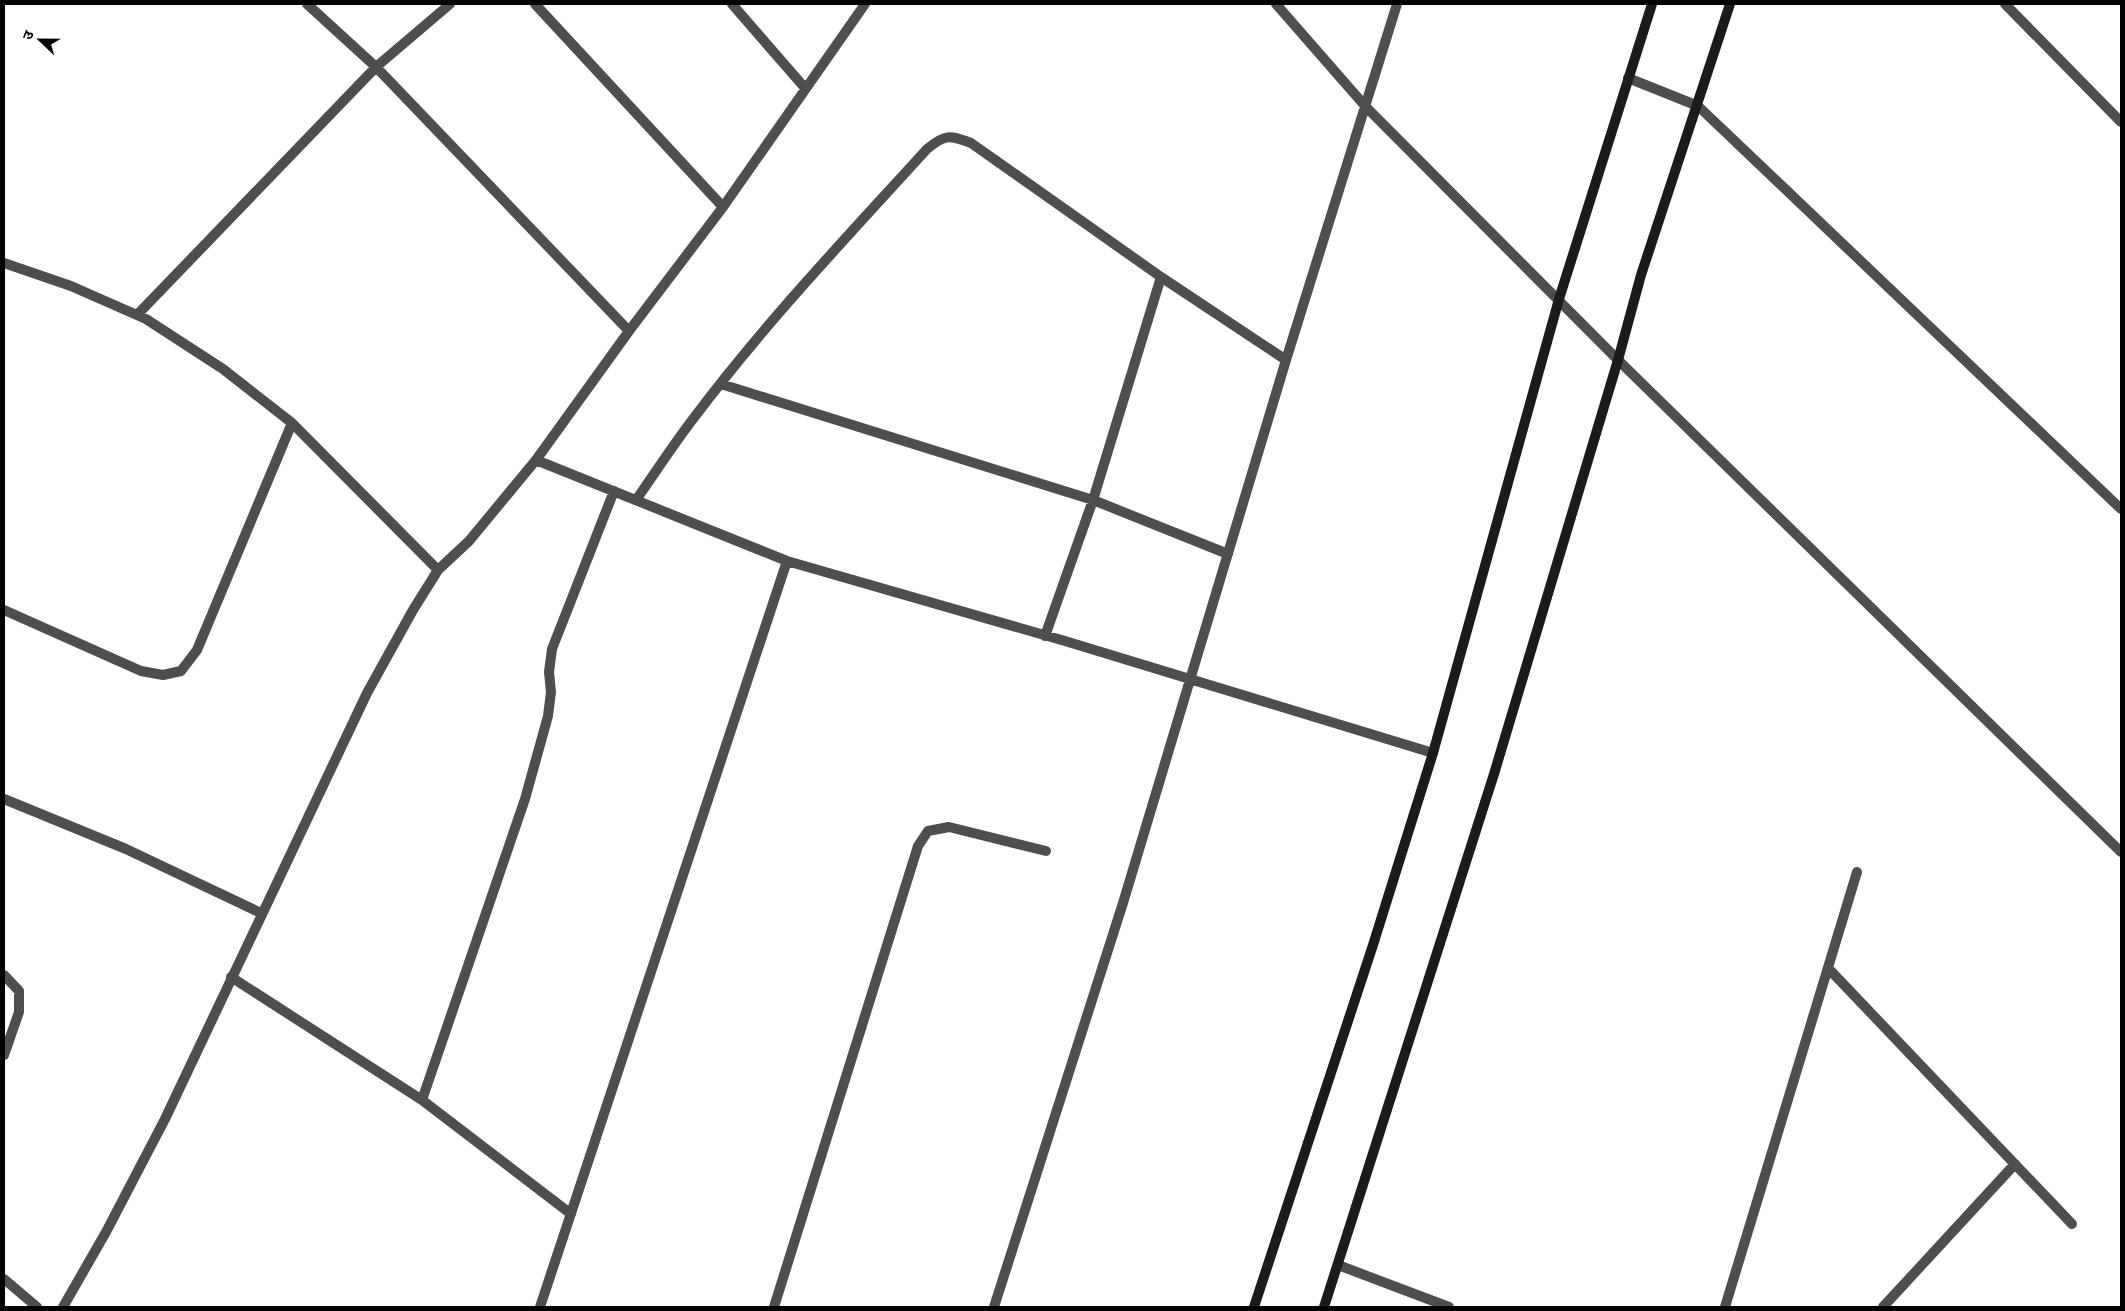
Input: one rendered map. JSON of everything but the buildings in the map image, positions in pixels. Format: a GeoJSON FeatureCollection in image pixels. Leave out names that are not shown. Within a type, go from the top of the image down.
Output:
{"type":"FeatureCollection","features":[{"type":"Feature","properties":{"kind":"main road"},"geometry":{"type":"LineString","coordinates":[[1254,1307],[1373,945],[1433,753],[1559,299],[1652,4]]}},
{"type":"Feature","properties":{"kind":"main road"},"geometry":{"type":"LineString","coordinates":[[1326,1307],[1494,774],[1618,360],[1641,276],[1730,4]]}},
{"type":"Feature","properties":{"kind":"street"},"geometry":{"type":"LineString","coordinates":[[307,4],[376,67],[628,331]]}},
{"type":"Feature","properties":{"kind":"street"},"geometry":{"type":"LineString","coordinates":[[137,315],[376,67],[450,4]]}},
{"type":"Feature","properties":{"kind":"street"},"geometry":{"type":"LineString","coordinates":[[536,4],[723,207]]}},
{"type":"Feature","properties":{"kind":"street"},"geometry":{"type":"LineString","coordinates":[[732,4],[805,88]]}},
{"type":"Feature","properties":{"kind":"street"},"geometry":{"type":"LineString","coordinates":[[63,1307],[106,1232],[165,1119],[261,913],[367,693],[413,610],[438,570],[469,542],[536,460],[628,331],[723,207],[865,4]]}},
{"type":"Feature","properties":{"kind":"street"},"geometry":{"type":"LineString","coordinates":[[1276,4],[1366,107],[1618,360],[2121,852]]}},
{"type":"Feature","properties":{"kind":"street"},"geometry":{"type":"LineString","coordinates":[[994,1307],[1123,903],[1286,360],[1397,4]]}},
{"type":"Feature","properties":{"kind":"street"},"geometry":{"type":"LineString","coordinates":[[2005,4],[2121,122]]}},
{"type":"Feature","properties":{"kind":"street"},"geometry":{"type":"LineString","coordinates":[[1628,78],[1698,106],[2121,509]]}},
{"type":"Feature","properties":{"kind":"street"},"geometry":{"type":"LineString","coordinates":[[636,500],[693,419],[811,276],[927,149],[940,139],[955,137],[971,143],[1161,277],[1286,360]]}},
{"type":"Feature","properties":{"kind":"street"},"geometry":{"type":"LineString","coordinates":[[4,263],[71,286],[146,319],[223,369],[292,424],[438,570]]}},
{"type":"Feature","properties":{"kind":"street"},"geometry":{"type":"LineString","coordinates":[[1046,636],[1092,500],[1161,277]]}},
{"type":"Feature","properties":{"kind":"street"},"geometry":{"type":"LineString","coordinates":[[721,384],[1092,500],[1228,554]]}},
{"type":"Feature","properties":{"kind":"street"},"geometry":{"type":"LineString","coordinates":[[4,610],[141,671],[163,675],[181,671],[197,650],[292,424]]}},
{"type":"Feature","properties":{"kind":"street"},"geometry":{"type":"LineString","coordinates":[[536,460],[787,561],[1046,636],[1433,753]]}},
{"type":"Feature","properties":{"kind":"street"},"geometry":{"type":"LineString","coordinates":[[422,1100],[525,800],[548,716],[551,692],[549,672],[552,649],[614,491]]}},
{"type":"Feature","properties":{"kind":"street"},"geometry":{"type":"LineString","coordinates":[[540,1307],[787,561]]}},
{"type":"Feature","properties":{"kind":"street"},"geometry":{"type":"LineString","coordinates":[[4,799],[126,849],[261,913]]}},
{"type":"Feature","properties":{"kind":"street"},"geometry":{"type":"LineString","coordinates":[[774,1307],[918,846],[928,831],[949,827],[1046,851]]}},
{"type":"Feature","properties":{"kind":"street"},"geometry":{"type":"LineString","coordinates":[[1725,1307],[1857,872]]}},
{"type":"Feature","properties":{"kind":"street"},"geometry":{"type":"LineString","coordinates":[[1828,968],[2072,1224]]}},
{"type":"Feature","properties":{"kind":"street"},"geometry":{"type":"LineString","coordinates":[[4,975],[19,991],[19,1012],[4,1055]]}},
{"type":"Feature","properties":{"kind":"street"},"geometry":{"type":"LineString","coordinates":[[231,977],[422,1100],[571,1214]]}},
{"type":"Feature","properties":{"kind":"street"},"geometry":{"type":"LineString","coordinates":[[1883,1307],[2015,1164]]}},
{"type":"Feature","properties":{"kind":"street"},"geometry":{"type":"LineString","coordinates":[[1338,1265],[1449,1307]]}},
{"type":"Feature","properties":{"kind":"street"},"geometry":{"type":"LineString","coordinates":[[4,1279],[37,1307]]}}]}
